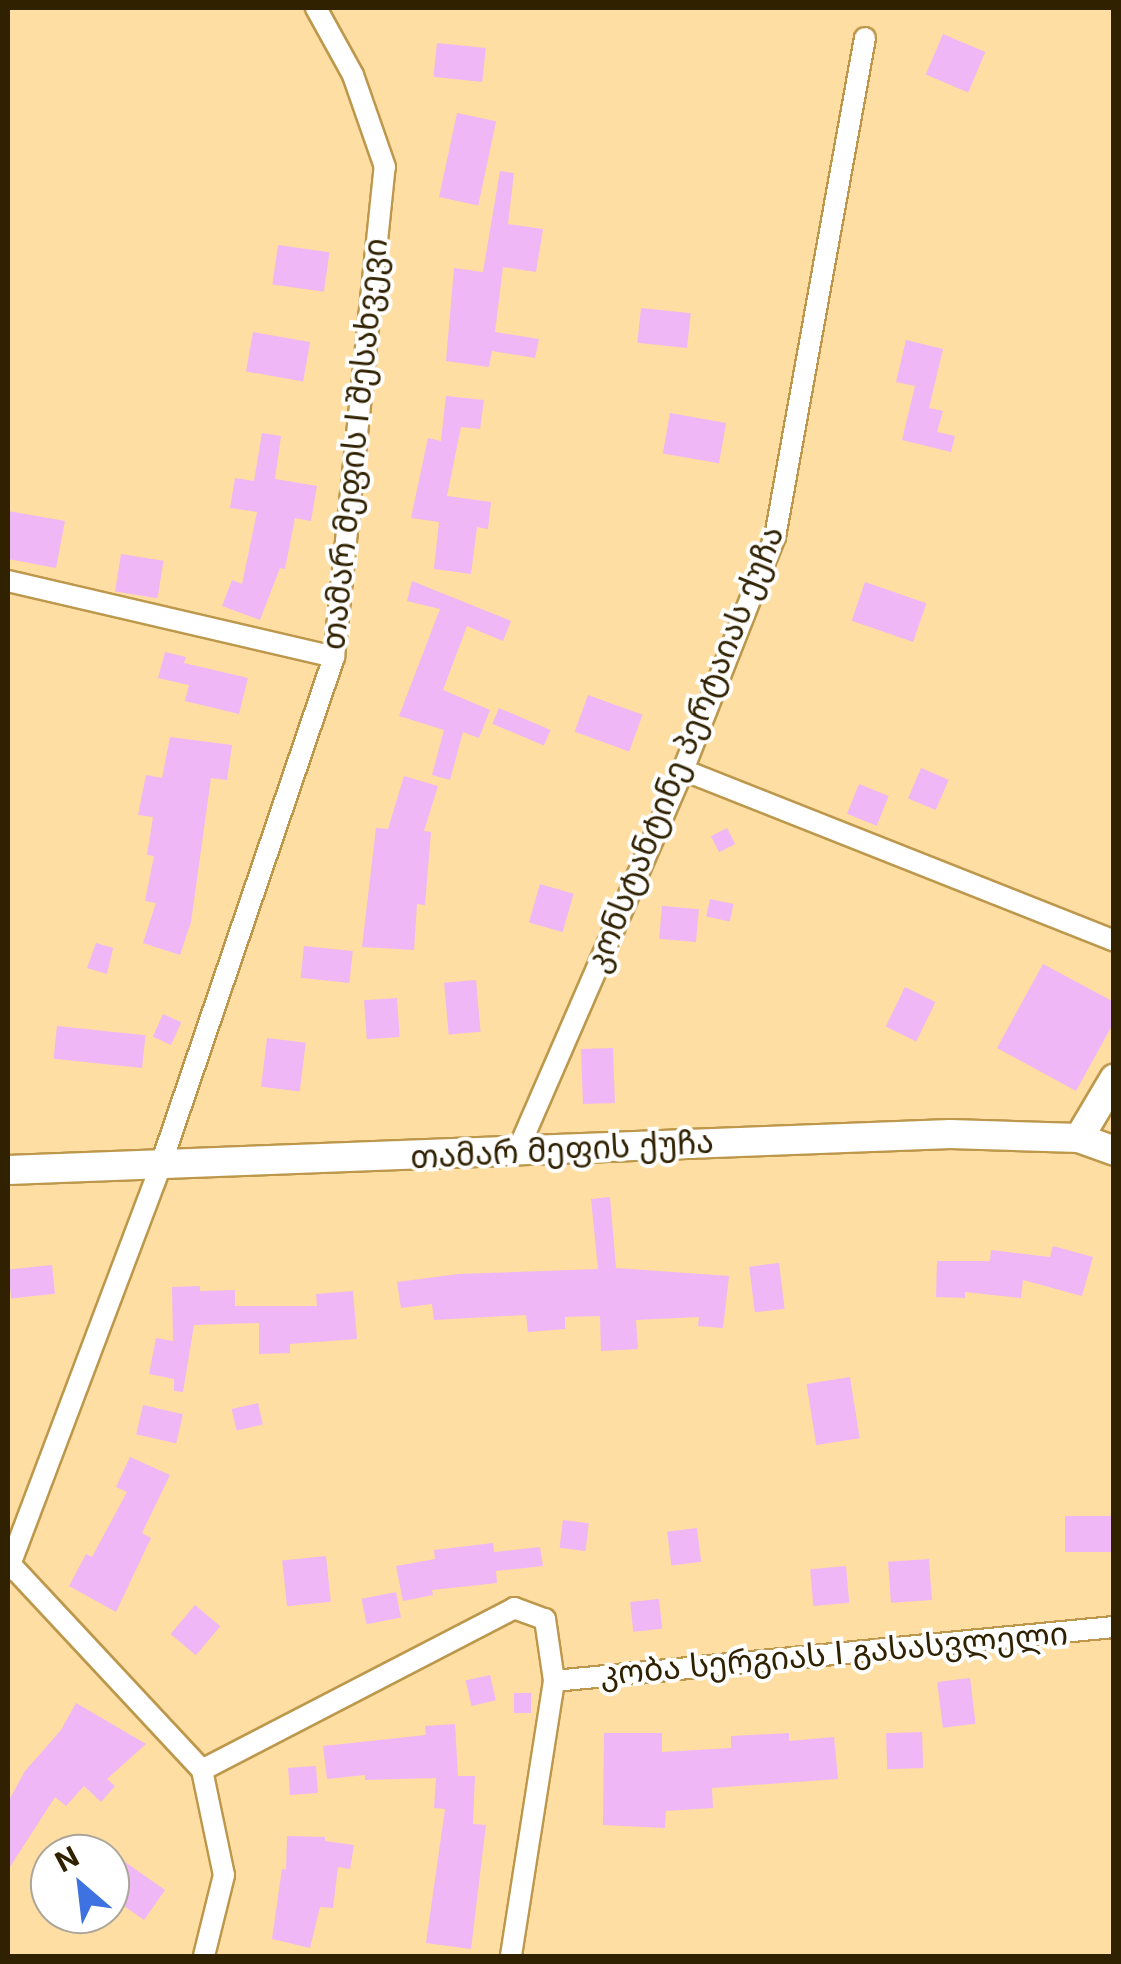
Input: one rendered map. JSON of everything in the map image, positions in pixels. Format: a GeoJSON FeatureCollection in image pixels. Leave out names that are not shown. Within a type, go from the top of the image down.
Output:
{"type":"FeatureCollection","features":[{"type":"Feature","properties":{"kind":"street","name":"თამარ მეფის I შესახვევი"},"geometry":{"type":"LineString","coordinates":[[9,1567],[160,1168],[334,657],[385,167],[353,76],[316,8]]}},
{"type":"Feature","properties":{"kind":"street","name":"კონსტანტინე პერტაიას ქუჩა"},"geometry":{"type":"LineString","coordinates":[[517,1152],[683,770],[775,537],[865,38]]}},
{"type":"Feature","properties":{"kind":"street"},"geometry":{"type":"LineString","coordinates":[[8,581],[334,657]]}},
{"type":"Feature","properties":{"kind":"street"},"geometry":{"type":"LineString","coordinates":[[683,770],[1114,940]]}},
{"type":"Feature","properties":{"kind":"street"},"geometry":{"type":"LineString","coordinates":[[1079,1138],[1114,1079]]}},
{"type":"Feature","properties":{"kind":"street","name":"თამარ მეფის ქუჩა"},"geometry":{"type":"LineString","coordinates":[[8,1170],[160,1168],[895,1135],[1079,1138],[1114,1152]]}},
{"type":"Feature","properties":{"kind":"street"},"geometry":{"type":"LineString","coordinates":[[9,1567],[202,1770],[224,1876],[204,1956]]}},
{"type":"Feature","properties":{"kind":"street"},"geometry":{"type":"LineString","coordinates":[[202,1770],[514,1608],[546,1619],[554,1681],[511,1956]]}},
{"type":"Feature","properties":{"kind":"street","name":"კობა სერგიას I გასასვლელი"},"geometry":{"type":"LineString","coordinates":[[554,1681],[1114,1627]]}},
{"type":"Feature","properties":{"kind":"building"},"geometry":{"type":"Polygon","coordinates":[[[943,34],[985,52],[968,92],[926,75],[943,34]]]}},
{"type":"Feature","properties":{"kind":"building"},"geometry":{"type":"Polygon","coordinates":[[[437,43],[486,48],[482,82],[433,77],[437,43]]]}},
{"type":"Feature","properties":{"kind":"building"},"geometry":{"type":"Polygon","coordinates":[[[457,113],[496,121],[478,205],[439,197],[457,113]]]}},
{"type":"Feature","properties":{"kind":"building"},"geometry":{"type":"Polygon","coordinates":[[[500,171],[514,173],[508,224],[543,229],[536,272],[503,267],[495,332],[539,339],[535,358],[492,351],[489,367],[446,361],[454,268],[483,272],[500,171]]]}},
{"type":"Feature","properties":{"kind":"building"},"geometry":{"type":"Polygon","coordinates":[[[278,245],[329,252],[324,292],[272,285],[278,245]]]}},
{"type":"Feature","properties":{"kind":"building"},"geometry":{"type":"Polygon","coordinates":[[[641,308],[691,313],[687,348],[637,343],[641,308]]]}},
{"type":"Feature","properties":{"kind":"building"},"geometry":{"type":"Polygon","coordinates":[[[253,332],[310,342],[303,381],[246,371],[253,332]]]}},
{"type":"Feature","properties":{"kind":"building"},"geometry":{"type":"Polygon","coordinates":[[[906,340],[943,349],[929,408],[943,411],[937,432],[955,436],[951,452],[902,440],[915,386],[896,382],[906,340]]]}},
{"type":"Feature","properties":{"kind":"building"},"geometry":{"type":"Polygon","coordinates":[[[446,396],[484,400],[480,429],[461,427],[447,496],[491,502],[488,529],[477,527],[471,574],[434,569],[439,522],[411,518],[428,438],[441,441],[446,396]]]}},
{"type":"Feature","properties":{"kind":"building"},"geometry":{"type":"Polygon","coordinates":[[[670,413],[726,423],[719,463],[663,453],[670,413]]]}},
{"type":"Feature","properties":{"kind":"building"},"geometry":{"type":"Polygon","coordinates":[[[262,433],[281,436],[275,479],[317,486],[311,521],[295,518],[285,569],[280,568],[260,620],[222,606],[232,580],[242,584],[257,512],[230,508],[235,478],[254,481],[262,433]]]}},
{"type":"Feature","properties":{"kind":"building"},"geometry":{"type":"Polygon","coordinates":[[[8,511],[65,521],[56,568],[8,559],[8,511]]]}},
{"type":"Feature","properties":{"kind":"building"},"geometry":{"type":"Polygon","coordinates":[[[121,554],[163,561],[158,598],[115,592],[121,554]]]}},
{"type":"Feature","properties":{"kind":"building"},"geometry":{"type":"Polygon","coordinates":[[[412,581],[511,621],[503,641],[467,626],[443,690],[490,710],[479,738],[463,732],[450,780],[432,775],[444,730],[399,716],[440,609],[407,601],[412,581]]]}},
{"type":"Feature","properties":{"kind":"building"},"geometry":{"type":"Polygon","coordinates":[[[865,582],[926,603],[913,642],[852,621],[865,582]]]}},
{"type":"Feature","properties":{"kind":"building"},"geometry":{"type":"Polygon","coordinates":[[[165,652],[186,657],[184,663],[248,678],[239,714],[185,701],[189,685],[158,678],[165,652]]]}},
{"type":"Feature","properties":{"kind":"building"},"geometry":{"type":"Polygon","coordinates":[[[588,695],[643,715],[629,751],[575,732],[588,695]]]}},
{"type":"Feature","properties":{"kind":"building"},"geometry":{"type":"Polygon","coordinates":[[[499,708],[551,730],[544,746],[492,724],[499,708]]]}},
{"type":"Feature","properties":{"kind":"building"},"geometry":{"type":"Polygon","coordinates":[[[170,737],[232,745],[227,780],[211,778],[191,922],[180,955],[143,943],[156,903],[145,901],[154,856],[147,855],[153,817],[138,815],[146,775],[162,778],[170,737]]]}},
{"type":"Feature","properties":{"kind":"building"},"geometry":{"type":"Polygon","coordinates":[[[921,768],[949,780],[936,810],[908,798],[921,768]]]}},
{"type":"Feature","properties":{"kind":"building"},"geometry":{"type":"Polygon","coordinates":[[[404,776],[438,786],[424,831],[431,832],[425,905],[417,904],[414,950],[362,947],[376,828],[388,829],[404,776]]]}},
{"type":"Feature","properties":{"kind":"building"},"geometry":{"type":"Polygon","coordinates":[[[859,784],[889,796],[877,826],[847,814],[859,784]]]}},
{"type":"Feature","properties":{"kind":"building"},"geometry":{"type":"Polygon","coordinates":[[[727,828],[735,844],[719,852],[711,836],[727,828]]]}},
{"type":"Feature","properties":{"kind":"building"},"geometry":{"type":"Polygon","coordinates":[[[540,884],[574,894],[563,932],[529,922],[540,884]]]}},
{"type":"Feature","properties":{"kind":"building"},"geometry":{"type":"Polygon","coordinates":[[[710,899],[733,904],[730,922],[706,917],[710,899]]]}},
{"type":"Feature","properties":{"kind":"building"},"geometry":{"type":"Polygon","coordinates":[[[662,906],[699,909],[696,942],[659,939],[662,906]]]}},
{"type":"Feature","properties":{"kind":"building"},"geometry":{"type":"Polygon","coordinates":[[[96,943],[113,948],[107,974],[87,968],[96,943]]]}},
{"type":"Feature","properties":{"kind":"building"},"geometry":{"type":"Polygon","coordinates":[[[304,946],[353,951],[349,983],[301,978],[304,946]]]}},
{"type":"Feature","properties":{"kind":"building"},"geometry":{"type":"Polygon","coordinates":[[[1043,964],[1114,1002],[1114,1022],[1076,1091],[997,1048],[1043,964]]]}},
{"type":"Feature","properties":{"kind":"building"},"geometry":{"type":"Polygon","coordinates":[[[476,980],[481,1032],[449,1035],[444,983],[476,980]]]}},
{"type":"Feature","properties":{"kind":"building"},"geometry":{"type":"Polygon","coordinates":[[[905,987],[936,1002],[916,1041],[886,1027],[905,987]]]}},
{"type":"Feature","properties":{"kind":"building"},"geometry":{"type":"Polygon","coordinates":[[[397,998],[400,1037],[367,1039],[364,1000],[397,998]]]}},
{"type":"Feature","properties":{"kind":"building"},"geometry":{"type":"Polygon","coordinates":[[[163,1014],[181,1022],[171,1045],[153,1037],[163,1014]]]}},
{"type":"Feature","properties":{"kind":"building"},"geometry":{"type":"Polygon","coordinates":[[[57,1026],[146,1035],[142,1068],[54,1059],[57,1026]]]}},
{"type":"Feature","properties":{"kind":"building"},"geometry":{"type":"Polygon","coordinates":[[[267,1038],[306,1043],[300,1091],[261,1087],[267,1038]]]}},
{"type":"Feature","properties":{"kind":"building"},"geometry":{"type":"Polygon","coordinates":[[[613,1048],[615,1103],[583,1104],[581,1049],[613,1048]]]}},
{"type":"Feature","properties":{"kind":"building"},"geometry":{"type":"Polygon","coordinates":[[[610,1197],[616,1268],[729,1276],[723,1328],[698,1326],[699,1317],[636,1320],[638,1349],[601,1351],[600,1316],[565,1317],[565,1329],[528,1332],[526,1315],[434,1320],[432,1304],[401,1308],[397,1282],[458,1274],[598,1269],[591,1199],[610,1197]]]}},
{"type":"Feature","properties":{"kind":"building"},"geometry":{"type":"Polygon","coordinates":[[[1053,1246],[1093,1257],[1082,1296],[1023,1280],[1021,1298],[965,1292],[965,1298],[936,1297],[937,1261],[990,1261],[991,1250],[1050,1257],[1053,1246]]]}},
{"type":"Feature","properties":{"kind":"building"},"geometry":{"type":"Polygon","coordinates":[[[779,1263],[785,1309],[755,1312],[749,1267],[779,1263]]]}},
{"type":"Feature","properties":{"kind":"building"},"geometry":{"type":"Polygon","coordinates":[[[52,1265],[55,1294],[11,1298],[8,1270],[52,1265]]]}},
{"type":"Feature","properties":{"kind":"building"},"geometry":{"type":"Polygon","coordinates":[[[200,1286],[200,1291],[235,1290],[235,1306],[317,1306],[316,1294],[353,1291],[357,1339],[290,1344],[290,1353],[259,1354],[259,1323],[194,1325],[183,1392],[174,1391],[174,1379],[149,1374],[156,1338],[173,1341],[172,1287],[200,1286]]]}},
{"type":"Feature","properties":{"kind":"building"},"geometry":{"type":"Polygon","coordinates":[[[850,1377],[860,1438],[816,1445],[807,1384],[850,1377]]]}},
{"type":"Feature","properties":{"kind":"building"},"geometry":{"type":"Polygon","coordinates":[[[258,1403],[263,1424],[237,1431],[232,1409],[258,1403]]]}},
{"type":"Feature","properties":{"kind":"building"},"geometry":{"type":"Polygon","coordinates":[[[143,1405],[183,1414],[176,1443],[136,1434],[143,1405]]]}},
{"type":"Feature","properties":{"kind":"building"},"geometry":{"type":"Polygon","coordinates":[[[130,1457],[170,1475],[142,1533],[151,1538],[116,1612],[69,1586],[86,1554],[92,1557],[127,1492],[116,1487],[130,1457]]]}},
{"type":"Feature","properties":{"kind":"building"},"geometry":{"type":"Polygon","coordinates":[[[1065,1516],[1114,1516],[1114,1552],[1065,1552],[1065,1516]]]}},
{"type":"Feature","properties":{"kind":"building"},"geometry":{"type":"Polygon","coordinates":[[[563,1520],[589,1523],[585,1551],[560,1548],[563,1520]]]}},
{"type":"Feature","properties":{"kind":"building"},"geometry":{"type":"Polygon","coordinates":[[[697,1528],[701,1562],[671,1565],[667,1532],[697,1528]]]}},
{"type":"Feature","properties":{"kind":"building"},"geometry":{"type":"Polygon","coordinates":[[[493,1543],[494,1552],[540,1547],[543,1566],[496,1571],[497,1583],[432,1590],[433,1595],[403,1601],[396,1566],[435,1559],[434,1550],[493,1543]]]}},
{"type":"Feature","properties":{"kind":"building"},"geometry":{"type":"Polygon","coordinates":[[[326,1556],[331,1602],[287,1606],[282,1561],[326,1556]]]}},
{"type":"Feature","properties":{"kind":"building"},"geometry":{"type":"Polygon","coordinates":[[[929,1559],[932,1600],[891,1603],[888,1562],[929,1559]]]}},
{"type":"Feature","properties":{"kind":"building"},"geometry":{"type":"Polygon","coordinates":[[[846,1566],[849,1603],[813,1606],[810,1569],[846,1566]]]}},
{"type":"Feature","properties":{"kind":"building"},"geometry":{"type":"Polygon","coordinates":[[[396,1592],[401,1618],[367,1624],[362,1599],[396,1592]]]}},
{"type":"Feature","properties":{"kind":"building"},"geometry":{"type":"Polygon","coordinates":[[[659,1599],[662,1629],[633,1632],[630,1602],[659,1599]]]}},
{"type":"Feature","properties":{"kind":"building"},"geometry":{"type":"Polygon","coordinates":[[[195,1605],[220,1626],[196,1655],[171,1634],[195,1605]]]}},
{"type":"Feature","properties":{"kind":"building"},"geometry":{"type":"Polygon","coordinates":[[[490,1675],[496,1700],[471,1706],[466,1681],[490,1675]]]}},
{"type":"Feature","properties":{"kind":"building"},"geometry":{"type":"Polygon","coordinates":[[[970,1678],[976,1724],[943,1728],[937,1682],[970,1678]]]}},
{"type":"Feature","properties":{"kind":"building"},"geometry":{"type":"Polygon","coordinates":[[[514,1693],[531,1693],[531,1713],[514,1713],[514,1693]]]}},
{"type":"Feature","properties":{"kind":"building"},"geometry":{"type":"Polygon","coordinates":[[[76,1703],[146,1744],[107,1779],[115,1786],[101,1802],[84,1786],[66,1806],[55,1797],[8,1870],[8,1802],[25,1771],[61,1730],[76,1703]]]}},
{"type":"Feature","properties":{"kind":"building"},"geometry":{"type":"Polygon","coordinates":[[[455,1724],[458,1776],[475,1776],[473,1824],[486,1825],[471,1949],[426,1943],[445,1809],[434,1808],[436,1778],[365,1780],[365,1775],[327,1779],[323,1746],[426,1735],[425,1726],[455,1724]]]}},
{"type":"Feature","properties":{"kind":"building"},"geometry":{"type":"Polygon","coordinates":[[[922,1732],[923,1768],[887,1769],[886,1733],[922,1732]]]}},
{"type":"Feature","properties":{"kind":"building"},"geometry":{"type":"Polygon","coordinates":[[[604,1733],[662,1733],[662,1752],[731,1748],[731,1736],[789,1733],[789,1741],[834,1737],[838,1779],[712,1788],[713,1808],[666,1811],[665,1828],[603,1825],[604,1733]]]}},
{"type":"Feature","properties":{"kind":"building"},"geometry":{"type":"Polygon","coordinates":[[[316,1766],[318,1793],[290,1795],[288,1768],[316,1766]]]}},
{"type":"Feature","properties":{"kind":"building"},"geometry":{"type":"Polygon","coordinates":[[[287,1836],[325,1837],[325,1841],[354,1845],[350,1869],[338,1867],[333,1908],[320,1907],[310,1948],[272,1939],[282,1869],[286,1870],[287,1836]]]}},
{"type":"Feature","properties":{"kind":"building"},"geometry":{"type":"Polygon","coordinates":[[[130,1865],[165,1890],[144,1920],[130,1910],[130,1865]]]}}]}
